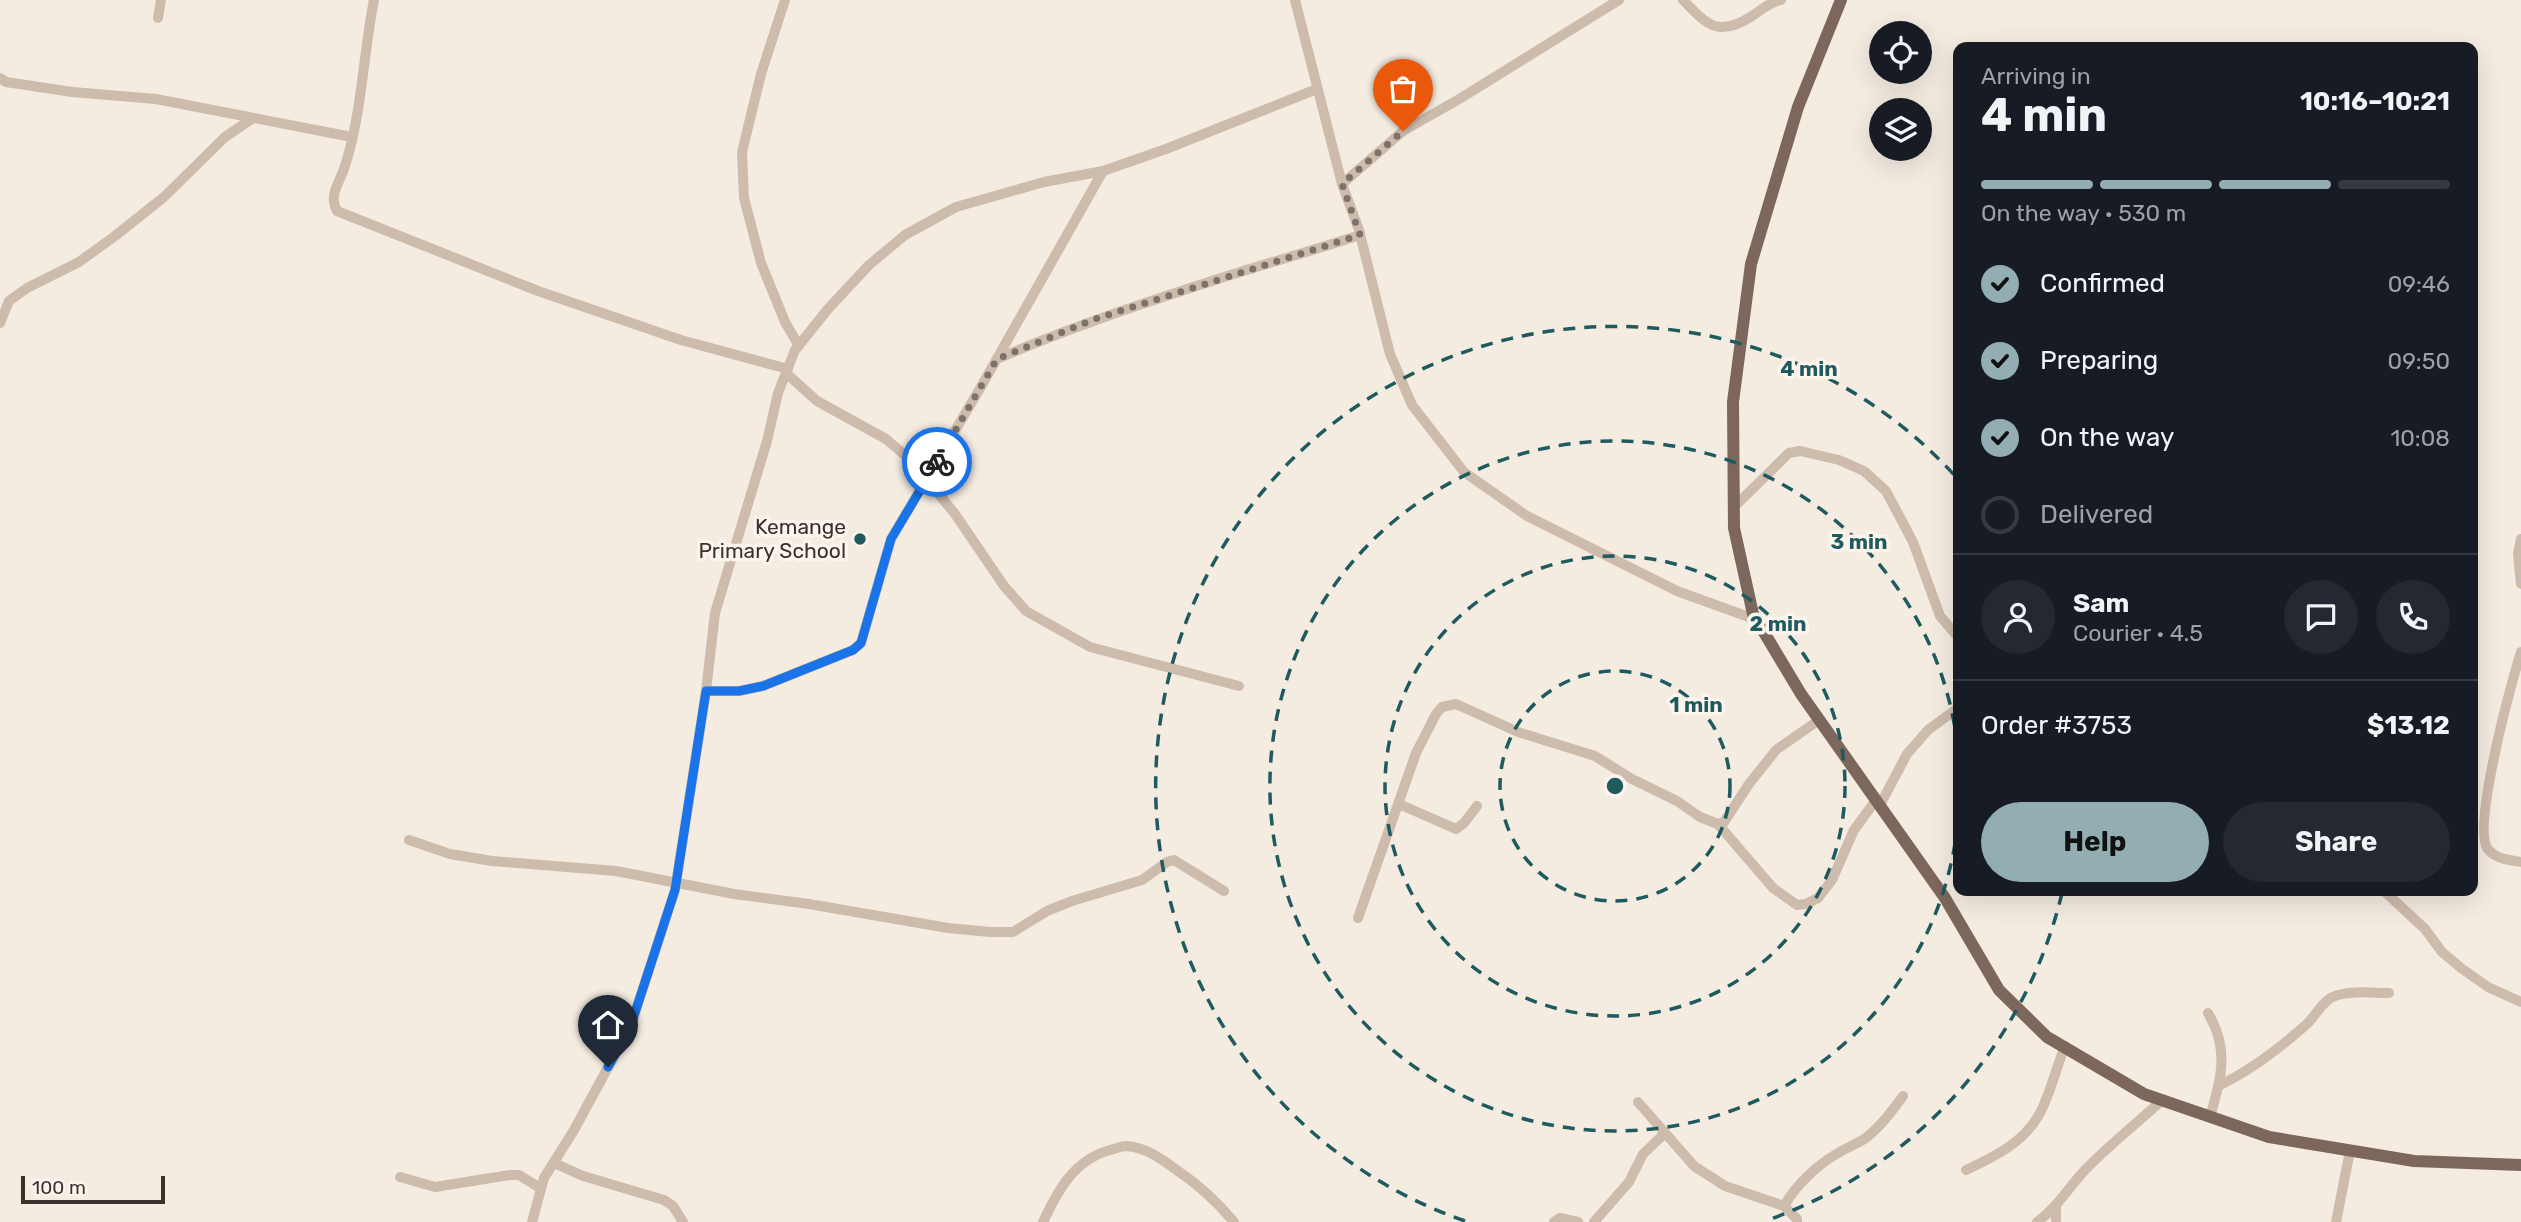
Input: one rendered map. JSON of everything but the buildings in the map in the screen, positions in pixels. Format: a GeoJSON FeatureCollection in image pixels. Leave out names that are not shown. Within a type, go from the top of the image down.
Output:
{"type":"FeatureCollection","features":[{"type":"Feature","properties":{"kind":"main road"},"geometry":{"type":"LineString","coordinates":[[1841,0],[1798,107],[1751,264],[1733,402],[1734,528],[1757,621],[1801,694],[1945,898],[1999,990],[2047,1037],[2144,1094],[2269,1137],[2414,1161],[2521,1165]]}},
{"type":"Feature","properties":{"kind":"street"},"geometry":{"type":"LineString","coordinates":[[158,18],[161,0]]}},
{"type":"Feature","properties":{"kind":"street"},"geometry":{"type":"LineString","coordinates":[[374,0],[352,137],[345,167],[333,193],[333,204],[337,211],[538,291],[681,340],[787,371],[817,401],[886,439],[928,478],[1004,586],[1026,611],[1090,647],[1239,686]]}},
{"type":"Feature","properties":{"kind":"street"},"geometry":{"type":"LineString","coordinates":[[785,0],[761,74],[742,152],[744,198],[761,262],[785,322],[799,346]]}},
{"type":"Feature","properties":{"kind":"street"},"geometry":{"type":"LineString","coordinates":[[1295,0],[1342,184],[1360,235],[1390,354],[1412,405],[1464,472],[1527,516],[1677,591],[1757,621]]}},
{"type":"Feature","properties":{"kind":"street"},"geometry":{"type":"LineString","coordinates":[[1342,184],[1403,131],[1619,0]]}},
{"type":"Feature","properties":{"kind":"street"},"geometry":{"type":"LineString","coordinates":[[1683,0],[1705,22],[1729,28],[1771,2],[1781,0]]}},
{"type":"Feature","properties":{"kind":"street"},"geometry":{"type":"LineString","coordinates":[[0,78],[6,82],[72,92],[156,99],[352,137]]}},
{"type":"Feature","properties":{"kind":"street"},"geometry":{"type":"LineString","coordinates":[[532,1222],[544,1178],[631,1025],[676,883],[706,691],[715,613],[767,441],[778,393],[799,346],[861,273],[905,235],[956,207],[1044,182],[1103,172],[1317,89]]}},
{"type":"Feature","properties":{"kind":"street"},"geometry":{"type":"LineString","coordinates":[[0,323],[9,301],[27,288],[79,262],[115,236],[164,197],[225,136],[253,117]]}},
{"type":"Feature","properties":{"kind":"street"},"geometry":{"type":"LineString","coordinates":[[706,691],[739,691],[763,686],[853,650],[861,643],[891,539],[1103,172]]}},
{"type":"Feature","properties":{"kind":"street"},"geometry":{"type":"LineString","coordinates":[[997,359],[1095,319],[1360,235]]}},
{"type":"Feature","properties":{"kind":"street"},"geometry":{"type":"LineString","coordinates":[[1734,507],[1789,453],[1818,453],[1864,471],[1886,491],[1913,542],[1940,616],[1953,631]]}},
{"type":"Feature","properties":{"kind":"street"},"geometry":{"type":"LineString","coordinates":[[2521,539],[2518,554],[2521,584]]}},
{"type":"Feature","properties":{"kind":"street"},"geometry":{"type":"LineString","coordinates":[[2521,652],[2502,713],[2482,833],[2487,847],[2498,858],[2521,862]]}},
{"type":"Feature","properties":{"kind":"street"},"geometry":{"type":"LineString","coordinates":[[1359,918],[1416,753],[1442,707],[1449,704],[1456,704],[1479,716],[1549,743],[1595,756],[1632,779],[1677,801],[1700,817],[1718,824],[1773,888],[1797,905],[1818,898],[1832,880],[1854,830],[1878,803],[1907,754],[1928,730],[1953,712]]}},
{"type":"Feature","properties":{"kind":"street"},"geometry":{"type":"LineString","coordinates":[[1718,824],[1724,822],[1776,750],[1819,720]]}},
{"type":"Feature","properties":{"kind":"street"},"geometry":{"type":"LineString","coordinates":[[1399,803],[1455,829],[1464,823],[1477,806]]}},
{"type":"Feature","properties":{"kind":"street"},"geometry":{"type":"LineString","coordinates":[[409,840],[450,854],[492,861],[616,871],[948,928],[990,932],[1013,932],[1047,911],[1142,880],[1174,860],[1224,891]]}},
{"type":"Feature","properties":{"kind":"street"},"geometry":{"type":"LineString","coordinates":[[2389,896],[2425,929],[2442,952],[2461,968],[2488,987],[2521,1002]]}},
{"type":"Feature","properties":{"kind":"street"},"geometry":{"type":"LineString","coordinates":[[2218,1086],[2245,1074],[2263,1061],[2331,998],[2352,994],[2389,993]]}},
{"type":"Feature","properties":{"kind":"street"},"geometry":{"type":"LineString","coordinates":[[2208,1013],[2219,1035],[2223,1054],[2210,1117]]}},
{"type":"Feature","properties":{"kind":"street"},"geometry":{"type":"LineString","coordinates":[[1966,1170],[2007,1149],[2033,1125],[2043,1107],[2065,1046]]}},
{"type":"Feature","properties":{"kind":"street"},"geometry":{"type":"LineString","coordinates":[[1784,1206],[1796,1188],[1815,1169],[1867,1137],[1903,1096]]}},
{"type":"Feature","properties":{"kind":"street"},"geometry":{"type":"LineString","coordinates":[[2037,1222],[2056,1206],[2099,1156],[2161,1101]]}},
{"type":"Feature","properties":{"kind":"street"},"geometry":{"type":"LineString","coordinates":[[1638,1102],[1693,1167],[1725,1186],[1784,1206],[1790,1210],[1797,1222]]}},
{"type":"Feature","properties":{"kind":"street"},"geometry":{"type":"LineString","coordinates":[[1594,1222],[1629,1182],[1643,1154],[1664,1134]]}},
{"type":"Feature","properties":{"kind":"street"},"geometry":{"type":"LineString","coordinates":[[1043,1222],[1058,1190],[1078,1167],[1100,1153],[1125,1146],[1154,1154],[1181,1173],[1234,1222]]}},
{"type":"Feature","properties":{"kind":"street"},"geometry":{"type":"LineString","coordinates":[[2336,1222],[2350,1151]]}},
{"type":"Feature","properties":{"kind":"street"},"geometry":{"type":"LineString","coordinates":[[554,1163],[595,1180],[664,1200],[673,1206],[684,1222]]}},
{"type":"Feature","properties":{"kind":"street"},"geometry":{"type":"LineString","coordinates":[[400,1177],[435,1187],[519,1175],[540,1188]]}},
{"type":"Feature","properties":{"kind":"street"},"geometry":{"type":"LineString","coordinates":[[2056,1206],[2056,1222]]}},
{"type":"Feature","properties":{"kind":"street"},"geometry":{"type":"LineString","coordinates":[[1554,1222],[1560,1218],[1578,1222]]}},
{"type":"Feature","properties":{"kind":"way so far"},"geometry":{"type":"LineString","coordinates":[[937,462],[997,359],[1095,319],[1360,235],[1342,184],[1403,131]]}},
{"type":"Feature","properties":{"kind":"place","name":"Kemange Primary School"},"geometry":{"type":"Point","coordinates":[860,539]}},
{"type":"Feature","properties":{"kind":"route"},"geometry":{"type":"LineString","coordinates":[[608,1067],[631,1025],[675,890],[706,691],[739,691],[763,686],[853,650],[861,643],[891,539],[937,462]]}}]}
